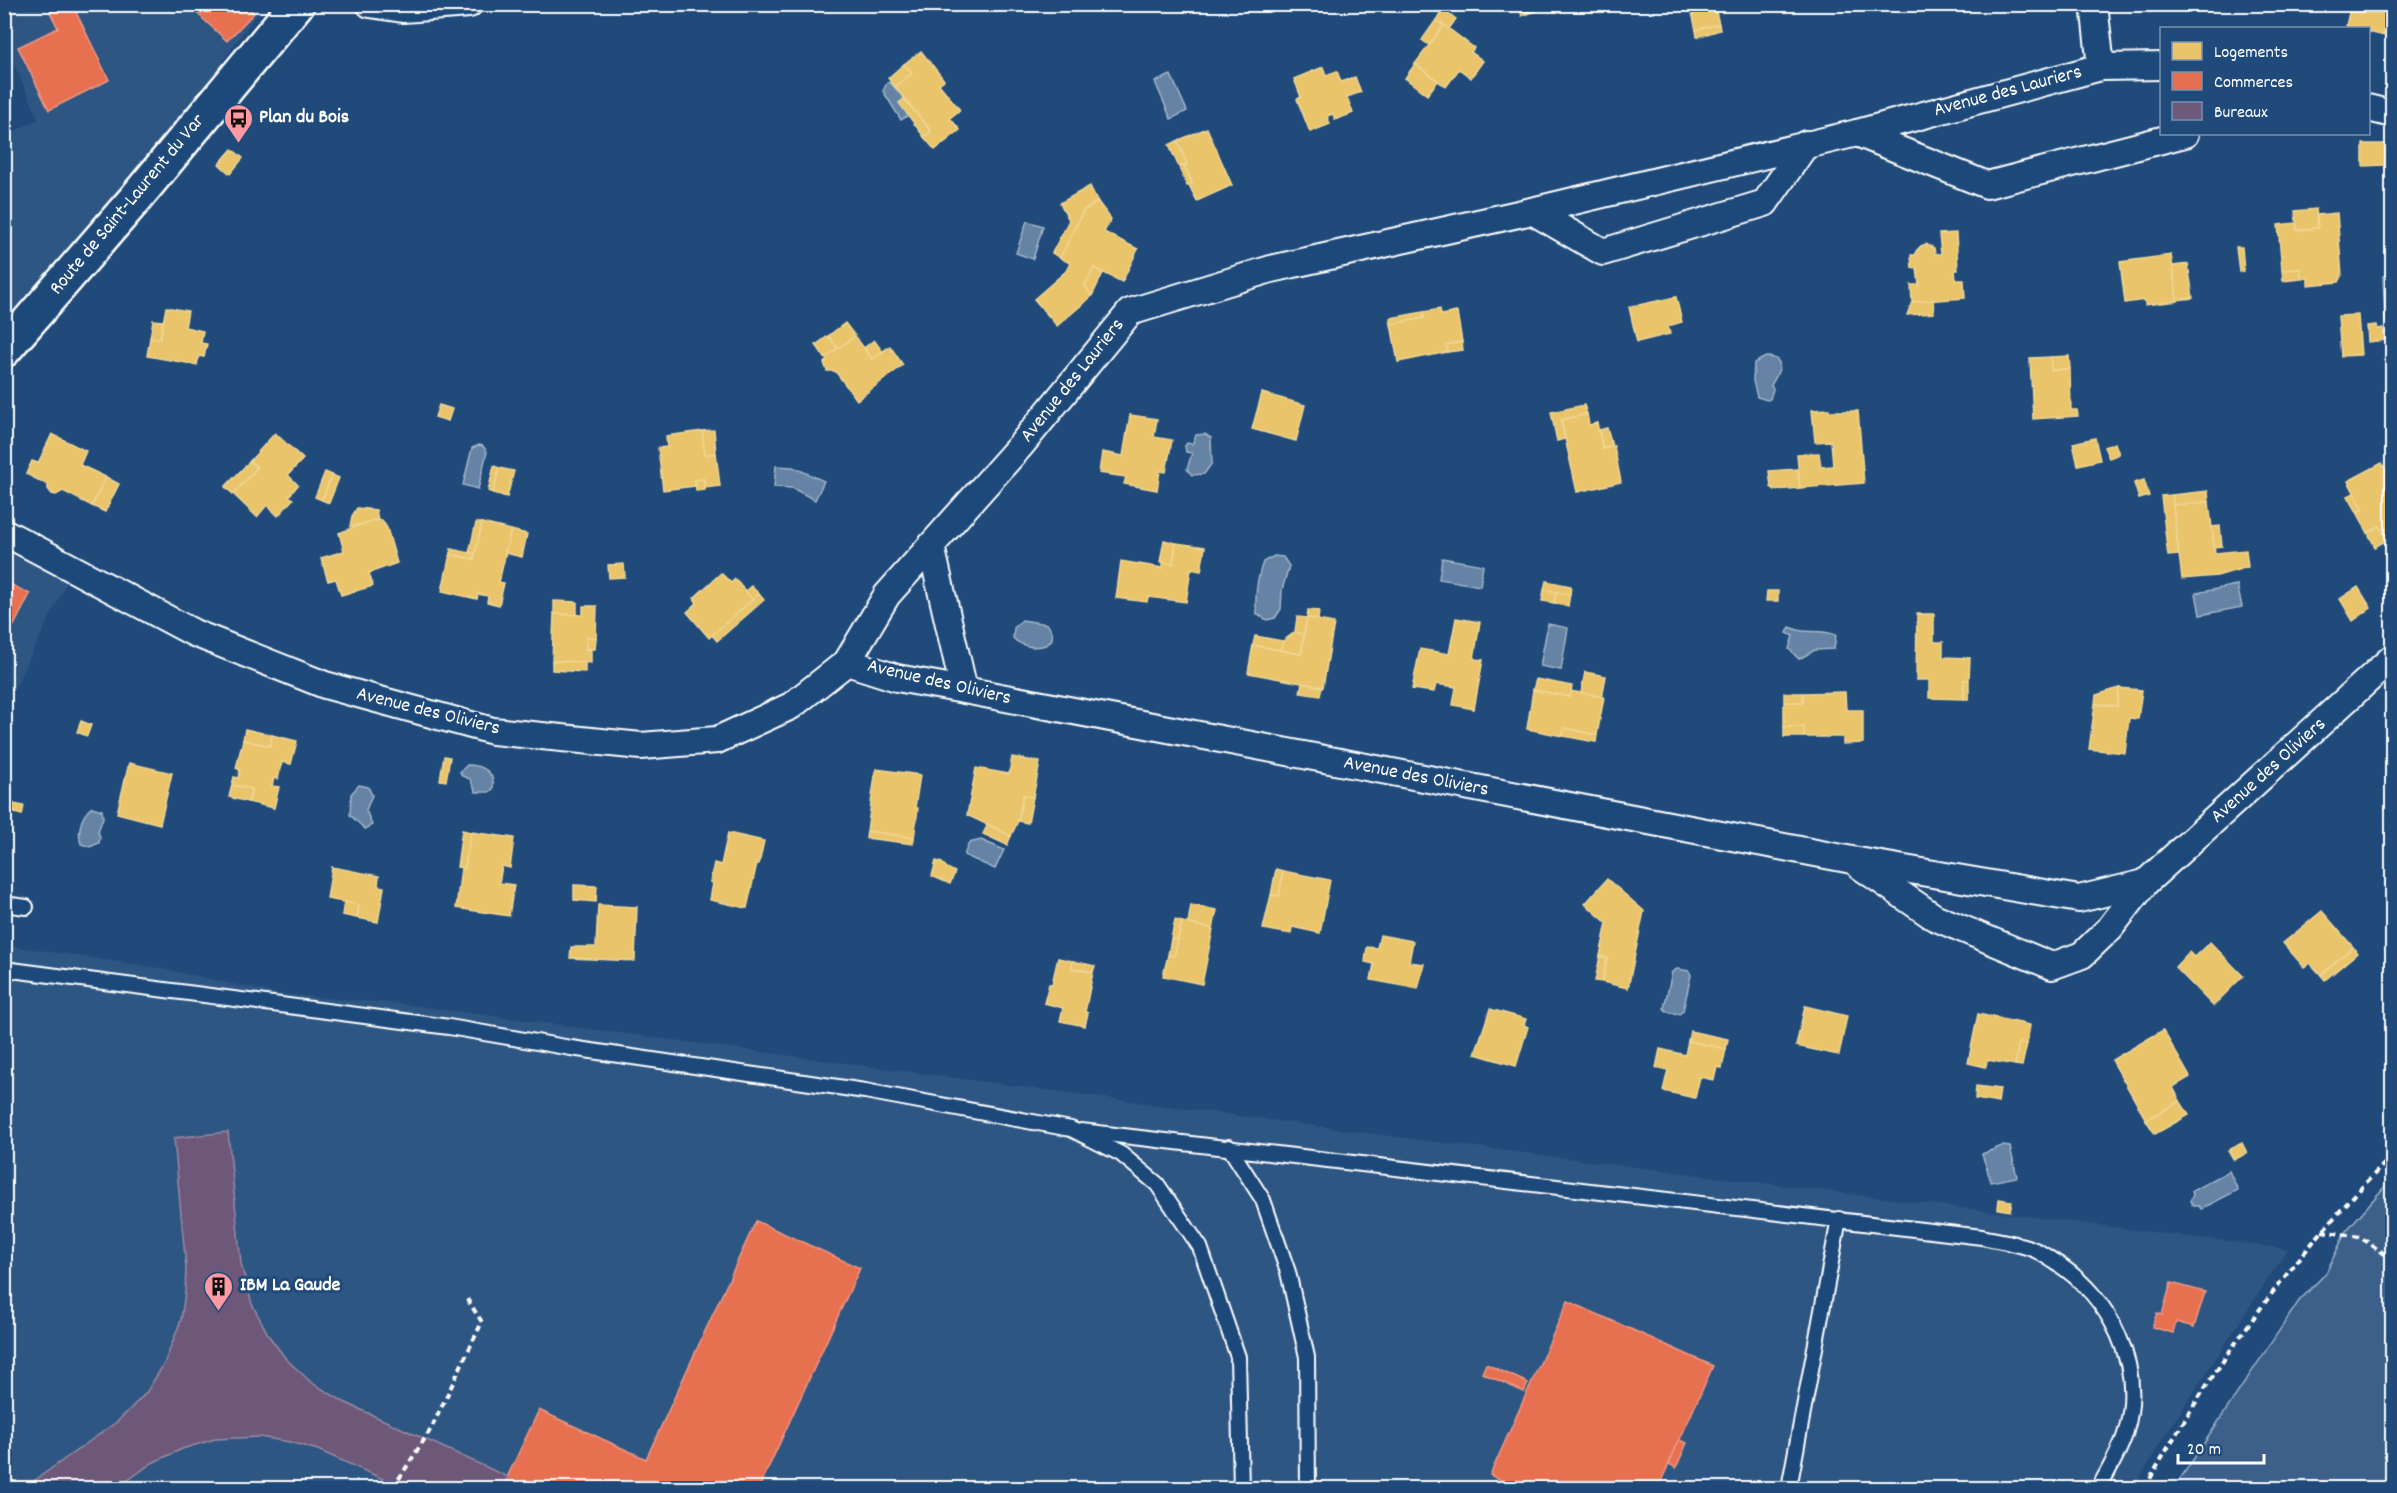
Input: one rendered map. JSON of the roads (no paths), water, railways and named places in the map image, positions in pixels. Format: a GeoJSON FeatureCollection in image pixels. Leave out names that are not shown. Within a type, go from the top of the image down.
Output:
{"type":"FeatureCollection","features":[{"type":"Feature","properties":{"kind":"main road","name":"Route de Saint-Laurent du Var"},"geometry":{"type":"LineString","coordinates":[[4,350],[297,4]]}},
{"type":"Feature","properties":{"kind":"street"},"geometry":{"type":"LineString","coordinates":[[370,4],[403,9],[469,4]]}},
{"type":"Feature","properties":{"kind":"street"},"geometry":{"type":"LineString","coordinates":[[2094,4],[2101,67]]}},
{"type":"Feature","properties":{"kind":"street","name":"Avenue des Lauriers"},"geometry":{"type":"LineString","coordinates":[[847,662],[887,595],[1021,445],[1130,312],[1271,269],[1532,211],[1857,133],[2101,67],[2160,66]]}},
{"type":"Feature","properties":{"kind":"street"},"geometry":{"type":"LineString","coordinates":[[2370,108],[2392,114]]}},
{"type":"Feature","properties":{"kind":"street"},"geometry":{"type":"LineString","coordinates":[[1857,133],[1987,185],[2181,135]]}},
{"type":"Feature","properties":{"kind":"street"},"geometry":{"type":"LineString","coordinates":[[1532,211],[1603,252],[1765,203],[1806,144]]}},
{"type":"Feature","properties":{"kind":"street","name":"Avenue des Oliviers"},"geometry":{"type":"LineString","coordinates":[[4,532],[194,633],[325,685],[493,731],[641,746],[717,741],[791,706],[847,662],[897,678],[1852,860],[2079,899],[2145,883]]}},
{"type":"Feature","properties":{"kind":"street"},"geometry":{"type":"LineString","coordinates":[[931,546],[964,690]]}},
{"type":"Feature","properties":{"kind":"street","name":"Avenue des Oliviers"},"geometry":{"type":"LineString","coordinates":[[1852,860],[1935,917],[2052,966],[2082,955],[2110,928],[2145,883],[2392,658]]}},
{"type":"Feature","properties":{"kind":"lane"},"geometry":{"type":"LineString","coordinates":[[4,904],[26,907]]}},
{"type":"Feature","properties":{"kind":"lane"},"geometry":{"type":"LineString","coordinates":[[4,969],[448,1027],[571,1048],[865,1091],[1071,1129],[1839,1219],[1982,1237],[2036,1250],[2066,1269],[2097,1297],[2117,1330],[2127,1362],[2132,1401],[2126,1432],[2099,1488]]}},
{"type":"Feature","properties":{"kind":"lane"},"geometry":{"type":"LineString","coordinates":[[1071,1129],[1121,1154],[1157,1184],[1200,1247],[1238,1357],[1241,1488]]}},
{"type":"Feature","properties":{"kind":"lane"},"geometry":{"type":"LineString","coordinates":[[1228,1147],[1263,1200],[1288,1272],[1307,1357],[1308,1488]]}},
{"type":"Feature","properties":{"kind":"lane"},"geometry":{"type":"LineString","coordinates":[[1790,1488],[1839,1219]]}},
{"type":"Feature","properties":{"kind":"place","name":"Plan du Bois"},"geometry":{"type":"Point","coordinates":[238,144]}},
{"type":"Feature","properties":{"kind":"place","name":"IBM La Gaude"},"geometry":{"type":"Point","coordinates":[219,1312]}}]}
